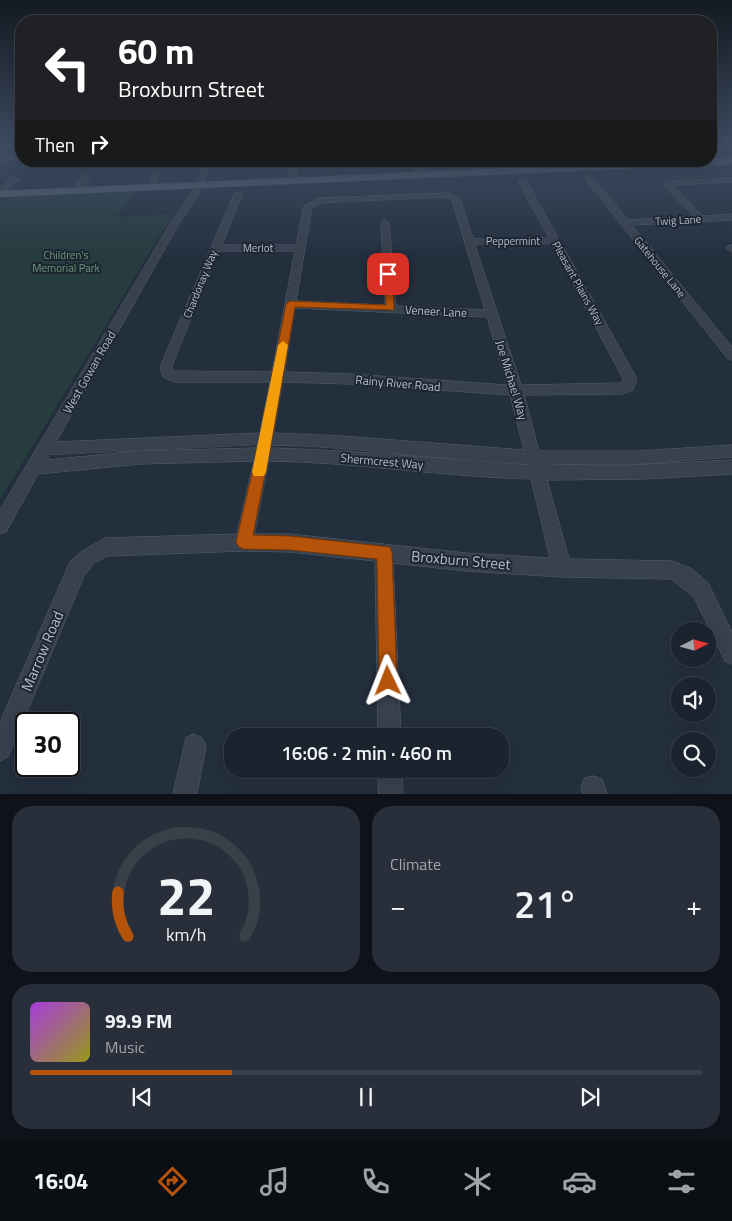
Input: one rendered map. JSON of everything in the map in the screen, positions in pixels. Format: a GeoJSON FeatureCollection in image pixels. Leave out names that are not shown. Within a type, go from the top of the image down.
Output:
{"type":"FeatureCollection","features":[{"type":"Feature","properties":{"kind":"main road"},"geometry":{"type":"LineString","coordinates":[[0,194],[217,184]]}},
{"type":"Feature","properties":{"kind":"street"},"geometry":{"type":"LineString","coordinates":[[0,194],[10,184]]}},
{"type":"Feature","properties":{"kind":"street"},"geometry":{"type":"LineString","coordinates":[[77,190],[81,184]]}},
{"type":"Feature","properties":{"kind":"street","name":"Pleasant Plains Way"},"geometry":{"type":"LineString","coordinates":[[524,184],[630,379],[628,386]]}},
{"type":"Feature","properties":{"kind":"street","name":"Gatehouse Lane"},"geometry":{"type":"LineString","coordinates":[[594,184],[732,356]]}},
{"type":"Feature","properties":{"kind":"street"},"geometry":{"type":"LineString","coordinates":[[669,184],[668,185],[700,219]]}},
{"type":"Feature","properties":{"kind":"street","name":"West Gowan Road"},"geometry":{"type":"LineString","coordinates":[[0,526],[177,219],[184,213],[196,185]]}},
{"type":"Feature","properties":{"kind":"street","name":"Chardonay Way"},"geometry":{"type":"LineString","coordinates":[[168,374],[166,367],[238,194]]}},
{"type":"Feature","properties":{"kind":"street","name":"Joe Michael Way"},"geometry":{"type":"LineString","coordinates":[[300,248],[308,206],[312,203],[439,195],[456,198],[535,457],[562,568]]}},
{"type":"Feature","properties":{"kind":"street","name":"Twig Lane"},"geometry":{"type":"LineString","coordinates":[[624,223],[732,217]]}},
{"type":"Feature","properties":{"kind":"street"},"geometry":{"type":"LineString","coordinates":[[385,223],[391,308]]}},
{"type":"Feature","properties":{"kind":"street","name":"Peppermint"},"geometry":{"type":"LineString","coordinates":[[470,242],[555,241]]}},
{"type":"Feature","properties":{"kind":"street","name":"Merlot"},"geometry":{"type":"LineString","coordinates":[[215,248],[300,248]]}},
{"type":"Feature","properties":{"kind":"street"},"geometry":{"type":"LineString","coordinates":[[244,542],[265,446],[300,248]]}},
{"type":"Feature","properties":{"kind":"street","name":"Veneer Lane"},"geometry":{"type":"LineString","coordinates":[[290,304],[492,314]]}},
{"type":"Feature","properties":{"kind":"street","name":"Rainy River Road"},"geometry":{"type":"LineString","coordinates":[[168,374],[175,377],[277,376],[516,391],[612,391],[628,386]]}},
{"type":"Feature","properties":{"kind":"street","name":"Shermcrest Way"},"geometry":{"type":"LineString","coordinates":[[44,449],[211,439],[351,458],[451,468],[539,473],[625,474],[732,467]]}},
{"type":"Feature","properties":{"kind":"street","name":"Shermcrest Way"},"geometry":{"type":"LineString","coordinates":[[33,468],[265,446],[350,443],[535,457],[643,457],[732,450]]}},
{"type":"Feature","properties":{"kind":"street","name":"Broxburn Street"},"geometry":{"type":"LineString","coordinates":[[88,556],[105,547],[244,542],[290,543],[466,562],[562,568],[672,570],[685,576],[701,590],[732,654]]}},
{"type":"Feature","properties":{"kind":"street"},"geometry":{"type":"LineString","coordinates":[[384,552],[389,728]]}},
{"type":"Feature","properties":{"kind":"street","name":"Marrow Road"},"geometry":{"type":"LineString","coordinates":[[0,749],[76,569],[88,556]]}},
{"type":"Feature","properties":{"kind":"street"},"geometry":{"type":"LineString","coordinates":[[185,794],[194,746]]}},
{"type":"Feature","properties":{"kind":"street"},"geometry":{"type":"LineString","coordinates":[[390,778],[391,794]]}},
{"type":"Feature","properties":{"kind":"green space","name":"Children's Memorial Park"},"geometry":{"type":"Polygon","coordinates":[[[135,192],[116,217],[173,214],[0,500],[0,204],[8,197],[135,192]]]}},
{"type":"Feature","properties":{"kind":"slow traffic"},"geometry":{"type":"LineString","coordinates":[[259,472],[283,345]]}},
{"type":"Feature","properties":{"kind":"route"},"geometry":{"type":"LineString","coordinates":[[388,274],[391,308],[290,304],[266,439],[244,542],[290,543],[384,552],[388,681]]}}]}
